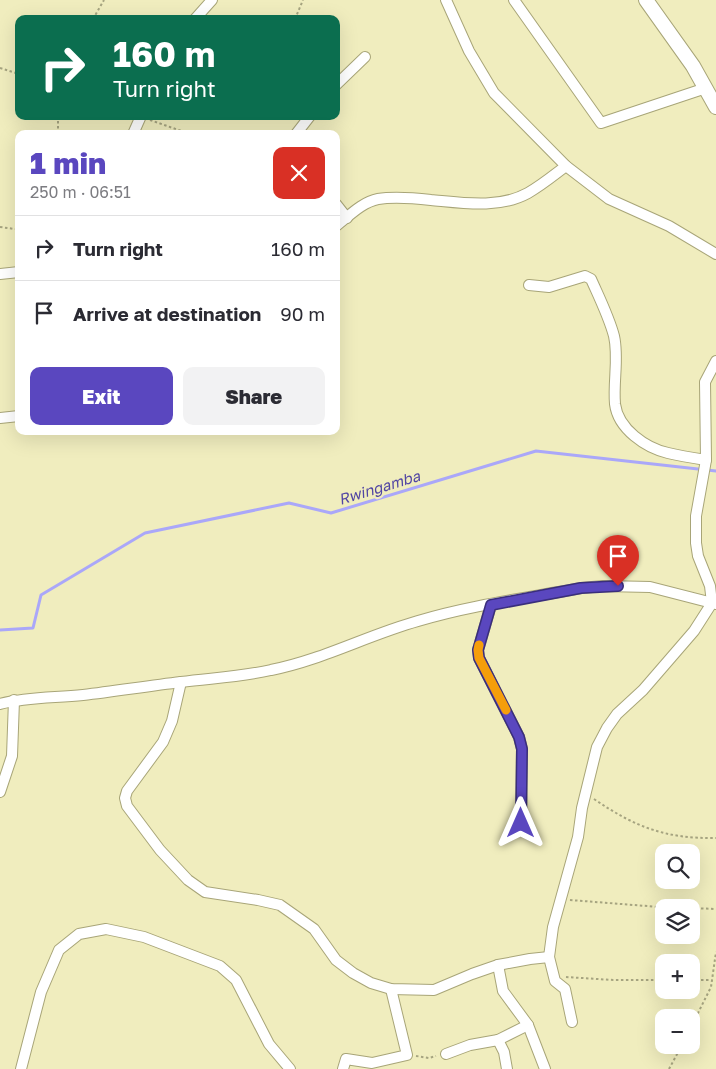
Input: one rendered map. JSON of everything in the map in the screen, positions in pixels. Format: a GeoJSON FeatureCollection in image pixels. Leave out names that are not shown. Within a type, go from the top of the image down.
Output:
{"type":"FeatureCollection","features":[{"type":"Feature","properties":{"kind":"highway"},"geometry":{"type":"LineString","coordinates":[[646,0],[693,66],[716,107]]}},
{"type":"Feature","properties":{"kind":"street"},"geometry":{"type":"LineString","coordinates":[[199,15],[212,0]]}},
{"type":"Feature","properties":{"kind":"street"},"geometry":{"type":"LineString","coordinates":[[446,0],[469,51],[494,93],[566,166],[609,199],[669,226],[716,254]]}},
{"type":"Feature","properties":{"kind":"street"},"geometry":{"type":"LineString","coordinates":[[514,0],[601,123],[706,88]]}},
{"type":"Feature","properties":{"kind":"street"},"geometry":{"type":"LineString","coordinates":[[340,81],[365,57]]}},
{"type":"Feature","properties":{"kind":"street"},"geometry":{"type":"LineString","coordinates":[[299,130],[307,120]]}},
{"type":"Feature","properties":{"kind":"street"},"geometry":{"type":"LineString","coordinates":[[340,223],[370,202],[378,199],[416,199],[469,204],[506,200],[528,193],[566,166]]}},
{"type":"Feature","properties":{"kind":"street"},"geometry":{"type":"LineString","coordinates":[[340,209],[347,218]]}},
{"type":"Feature","properties":{"kind":"street"},"geometry":{"type":"LineString","coordinates":[[0,274],[15,272]]}},
{"type":"Feature","properties":{"kind":"street"},"geometry":{"type":"LineString","coordinates":[[529,285],[549,286],[585,276],[591,279],[614,335],[616,356],[615,405],[618,416],[635,436],[652,448],[706,460]]}},
{"type":"Feature","properties":{"kind":"street"},"geometry":{"type":"LineString","coordinates":[[572,1022],[565,989],[555,981],[549,957],[553,927],[578,837],[582,808],[597,747],[617,714],[643,690],[694,631],[714,604],[710,586],[698,556],[696,516],[706,460],[705,382],[716,362]]}},
{"type":"Feature","properties":{"kind":"street"},"geometry":{"type":"LineString","coordinates":[[0,418],[15,416]]}},
{"type":"Feature","properties":{"kind":"street"},"geometry":{"type":"LineString","coordinates":[[0,704],[14,700],[114,691],[245,675],[298,665],[417,621],[581,588],[641,586],[663,589],[714,604]]}},
{"type":"Feature","properties":{"kind":"street"},"geometry":{"type":"LineString","coordinates":[[491,605],[478,650],[479,658],[519,737],[522,749],[521,823]]}},
{"type":"Feature","properties":{"kind":"street"},"geometry":{"type":"LineString","coordinates":[[181,682],[172,721],[163,742],[127,790],[125,798],[132,814],[160,850],[188,880],[205,892],[280,905],[314,929],[336,960],[353,973],[371,983],[391,989],[434,990],[498,965],[549,957]]}},
{"type":"Feature","properties":{"kind":"street"},"geometry":{"type":"LineString","coordinates":[[0,792],[12,756],[14,700]]}},
{"type":"Feature","properties":{"kind":"street"},"geometry":{"type":"LineString","coordinates":[[21,1069],[41,992],[59,950],[79,934],[106,929],[144,937],[220,966],[236,980],[269,1044],[290,1069]]}},
{"type":"Feature","properties":{"kind":"street"},"geometry":{"type":"LineString","coordinates":[[498,965],[503,991],[528,1025],[545,1069]]}},
{"type":"Feature","properties":{"kind":"street"},"geometry":{"type":"LineString","coordinates":[[343,1069],[346,1060],[372,1063],[407,1054],[391,989]]}},
{"type":"Feature","properties":{"kind":"street"},"geometry":{"type":"LineString","coordinates":[[446,1054],[470,1045],[498,1040],[528,1025]]}},
{"type":"Feature","properties":{"kind":"street"},"geometry":{"type":"LineString","coordinates":[[498,1040],[504,1052],[507,1069]]}},
{"type":"Feature","properties":{"kind":"path"},"geometry":{"type":"LineString","coordinates":[[95,15],[104,0]]}},
{"type":"Feature","properties":{"kind":"path"},"geometry":{"type":"LineString","coordinates":[[297,15],[303,0]]}},
{"type":"Feature","properties":{"kind":"path"},"geometry":{"type":"LineString","coordinates":[[0,68],[15,73]]}},
{"type":"Feature","properties":{"kind":"path"},"geometry":{"type":"LineString","coordinates":[[152,120],[179,130]]}},
{"type":"Feature","properties":{"kind":"path"},"geometry":{"type":"LineString","coordinates":[[0,227],[15,228]]}},
{"type":"Feature","properties":{"kind":"path"},"geometry":{"type":"LineString","coordinates":[[586,793],[614,813],[649,830],[691,838],[716,838]]}},
{"type":"Feature","properties":{"kind":"path"},"geometry":{"type":"LineString","coordinates":[[560,899],[655,907]]}},
{"type":"Feature","properties":{"kind":"path"},"geometry":{"type":"LineString","coordinates":[[700,908],[716,909]]}},
{"type":"Feature","properties":{"kind":"path"},"geometry":{"type":"LineString","coordinates":[[700,1009],[711,987],[716,952]]}},
{"type":"Feature","properties":{"kind":"path"},"geometry":{"type":"LineString","coordinates":[[554,976],[613,980],[655,980]]}},
{"type":"Feature","properties":{"kind":"path"},"geometry":{"type":"LineString","coordinates":[[700,980],[712,980]]}},
{"type":"Feature","properties":{"kind":"path"},"geometry":{"type":"LineString","coordinates":[[407,1054],[429,1058],[446,1054]]}},
{"type":"Feature","properties":{"kind":"path"},"geometry":{"type":"LineString","coordinates":[[669,1069],[677,1054]]}},
{"type":"Feature","properties":{"kind":"waterway","name":"Rwingamba"},"geometry":{"type":"LineString","coordinates":[[0,630],[33,628],[41,595],[145,533],[289,503],[331,513],[536,451],[716,471]]}},
{"type":"Feature","properties":{"kind":"slow traffic"},"geometry":{"type":"LineString","coordinates":[[479,645],[479,658],[506,710]]}},
{"type":"Feature","properties":{"kind":"route"},"geometry":{"type":"LineString","coordinates":[[521,823],[522,749],[519,737],[479,658],[478,650],[491,605],[581,588],[618,586]]}}]}
